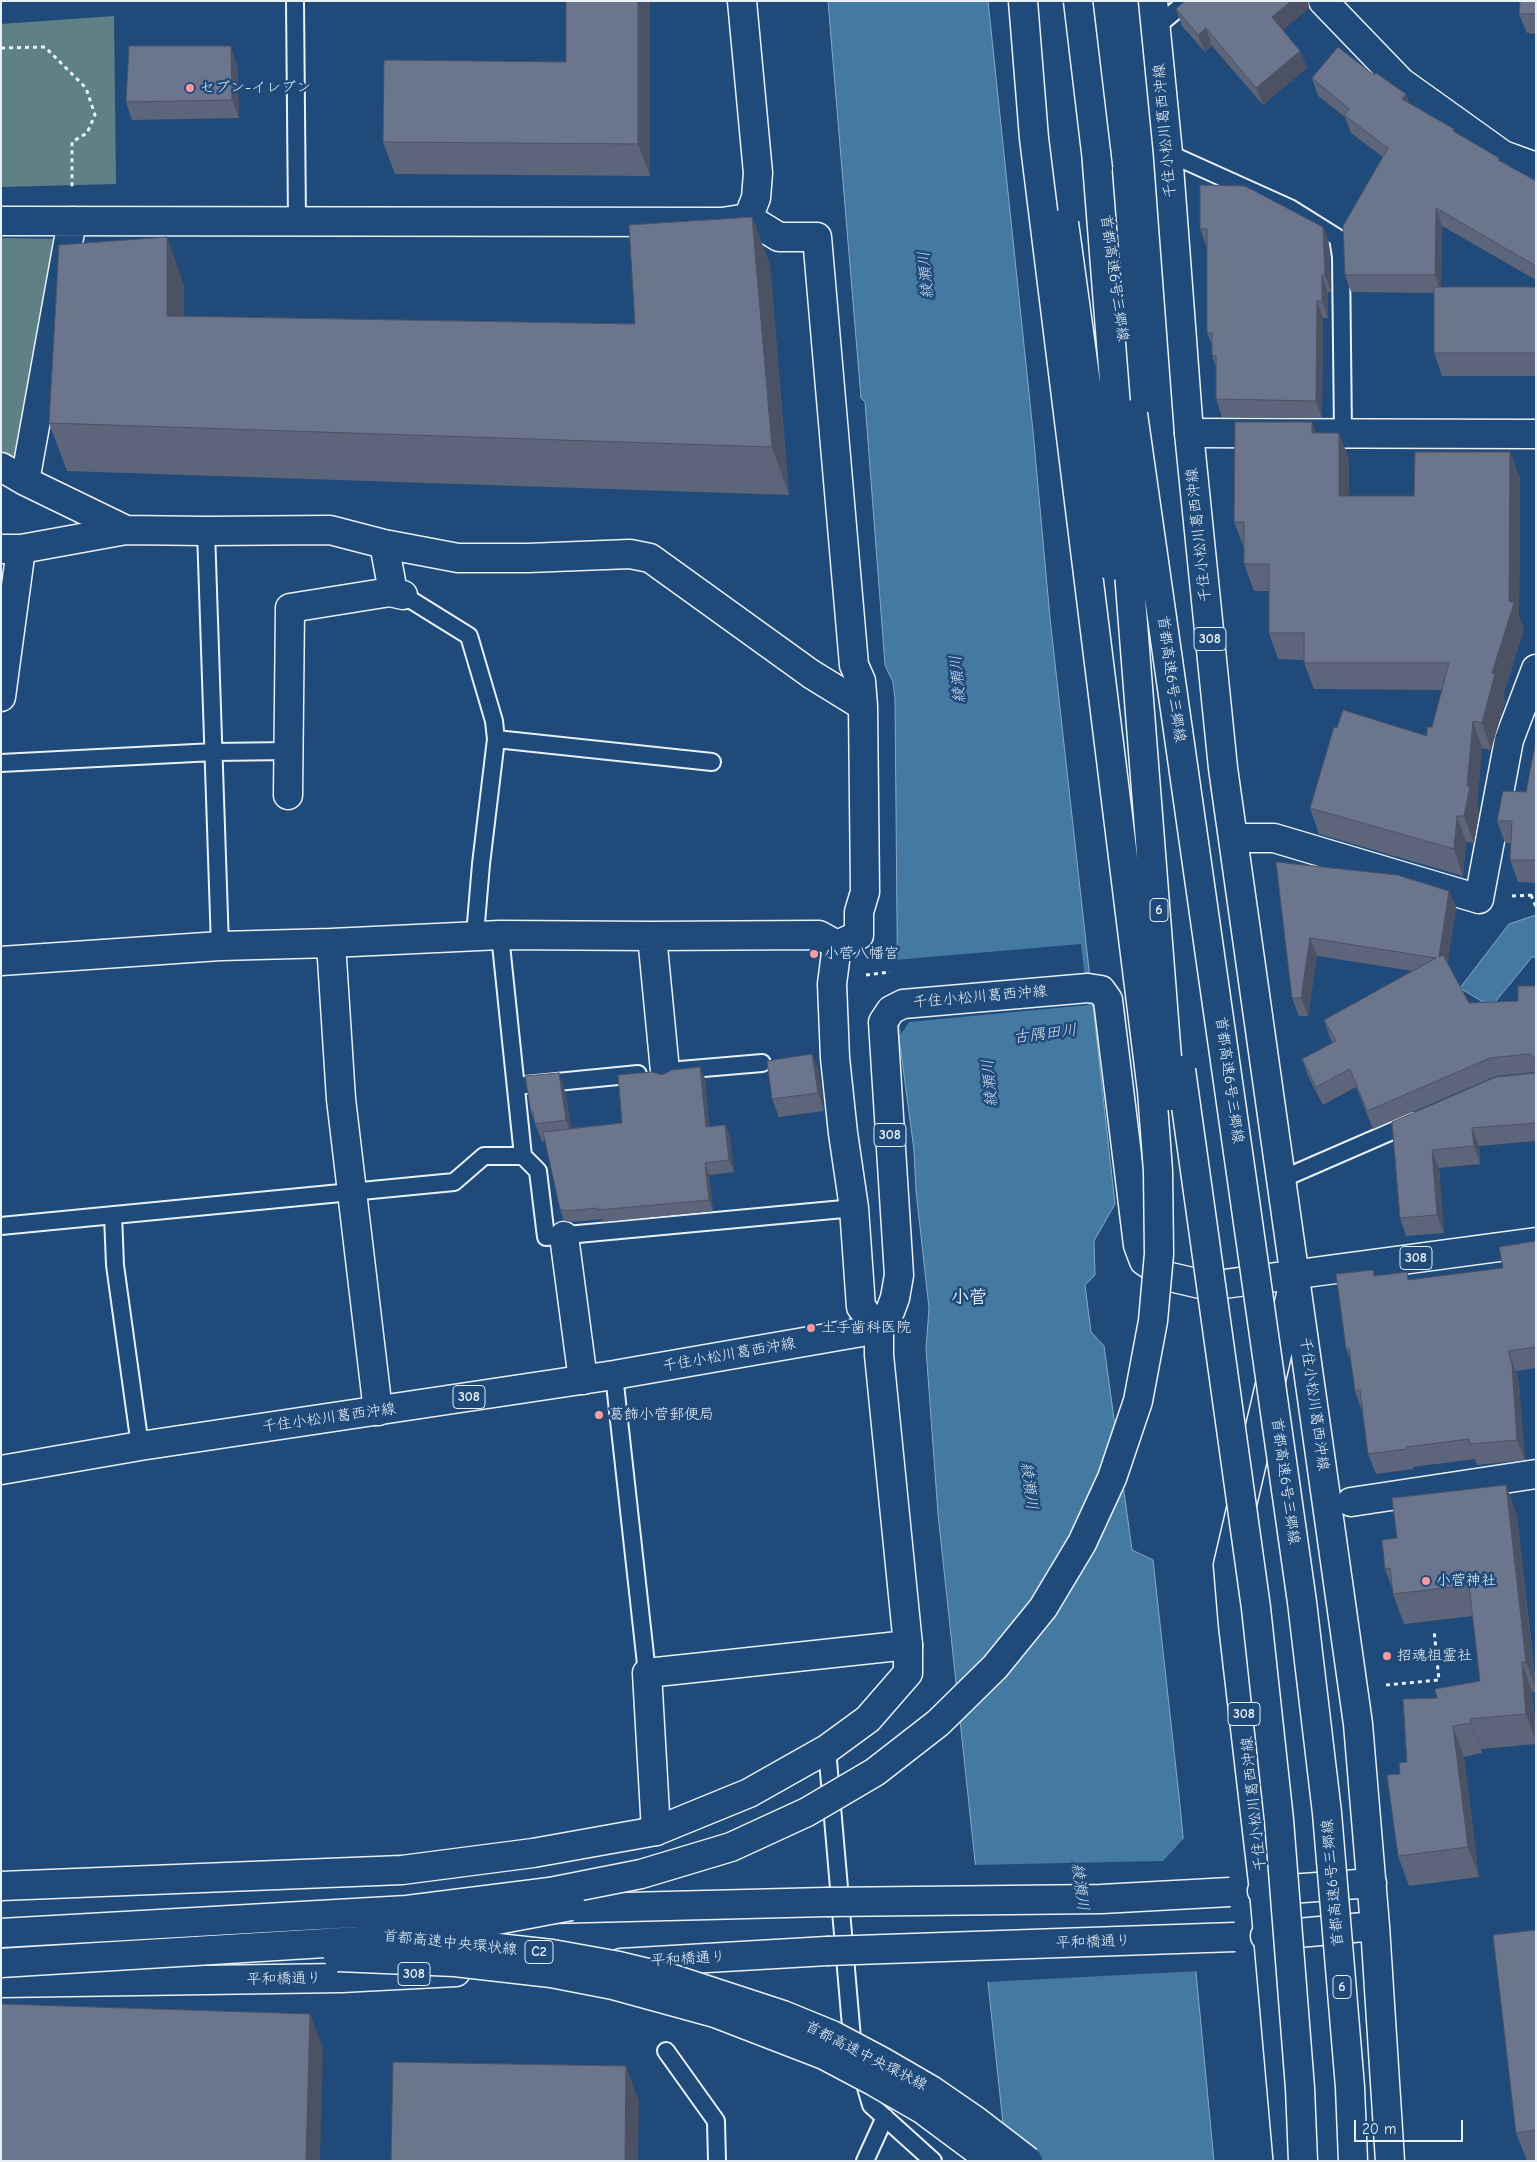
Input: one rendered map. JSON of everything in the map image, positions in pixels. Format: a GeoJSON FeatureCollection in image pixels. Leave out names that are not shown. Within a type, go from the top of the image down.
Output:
{"type":"FeatureCollection","features":[{"type":"Feature","properties":{"kind":"main road"},"geometry":{"type":"LineString","coordinates":[[742,1],[758,172],[756,198],[748,218]]}},
{"type":"Feature","properties":{"kind":"main road"},"geometry":{"type":"LineString","coordinates":[[1,1933],[407,1910],[550,1892],[641,1874],[731,1847],[807,1812],[866,1777],[938,1723],[995,1666],[1043,1608],[1082,1543],[1112,1478],[1138,1401],[1153,1321],[1159,1254],[1158,1171],[1152,1091],[1034,138],[1023,1]]}},
{"type":"Feature","properties":{"kind":"main road","name":"6"},"geometry":{"type":"LineString","coordinates":[[1033,1],[1256,1608],[1279,1820],[1300,2088],[1303,2161]]}},
{"type":"Feature","properties":{"kind":"main road","name":"首都高速6号三郷線"},"geometry":{"type":"LineString","coordinates":[[1078,1],[1096,151],[1302,1602],[1327,1813],[1350,2087],[1353,2161]]}},
{"type":"Feature","properties":{"kind":"main road"},"geometry":{"type":"LineString","coordinates":[[1323,1],[1401,82],[1503,155],[1536,167]]}},
{"type":"Feature","properties":{"kind":"main road","name":"千住小松川葛西沖線"},"geometry":{"type":"LineString","coordinates":[[1154,14],[1168,153],[1189,433],[1223,768],[1358,1724],[1372,1883],[1390,2161]]}},
{"type":"Feature","properties":{"kind":"main road"},"geometry":{"type":"LineString","coordinates":[[1,1964],[348,1941],[449,1928],[544,1912],[652,1888],[739,1861],[813,1827],[887,1784],[951,1734],[1004,1683],[1055,1622],[1096,1553],[1128,1484],[1156,1403],[1171,1331],[1176,1256],[1177,1179],[1096,151]]}},
{"type":"Feature","properties":{"kind":"main road"},"geometry":{"type":"LineString","coordinates":[[1,221],[722,222],[748,218],[779,238],[817,238],[854,665],[861,681],[863,706],[865,892],[859,912],[859,935],[837,945]]}},
{"type":"Feature","properties":{"kind":"main road"},"geometry":{"type":"LineString","coordinates":[[25,482],[72,221]]}},
{"type":"Feature","properties":{"kind":"main road"},"geometry":{"type":"LineString","coordinates":[[1189,433],[1536,434]]}},
{"type":"Feature","properties":{"kind":"main road"},"geometry":{"type":"LineString","coordinates":[[1,467],[25,482],[126,530]]}},
{"type":"Feature","properties":{"kind":"main road"},"geometry":{"type":"LineString","coordinates":[[1,697],[11,549],[126,530],[330,530],[384,544],[458,558],[528,558],[630,554],[650,558],[811,674],[863,706]]}},
{"type":"Feature","properties":{"kind":"main road"},"geometry":{"type":"LineString","coordinates":[[288,794],[290,608],[397,594],[391,581],[384,544]]}},
{"type":"Feature","properties":{"kind":"main road"},"geometry":{"type":"LineString","coordinates":[[1234,838],[1274,838],[1479,898],[1509,740],[1536,669]]}},
{"type":"Feature","properties":{"kind":"main road"},"geometry":{"type":"LineString","coordinates":[[1,961],[220,946],[331,943],[488,935],[819,934],[837,945]]}},
{"type":"Feature","properties":{"kind":"main road"},"geometry":{"type":"LineString","coordinates":[[652,936],[665,1071]]}},
{"type":"Feature","properties":{"kind":"main road"},"geometry":{"type":"LineString","coordinates":[[331,943],[341,1099],[378,1411]]}},
{"type":"Feature","properties":{"kind":"main road"},"geometry":{"type":"LineString","coordinates":[[1,1886],[402,1870],[533,1853],[656,1831],[749,1793],[827,1749],[868,1719],[908,1673],[908,1646],[879,1329],[861,1306],[854,1208],[843,1134],[835,1058],[832,984],[837,945]]}},
{"type":"Feature","properties":{"kind":"main road","name":"千住小松川葛西沖線"},"geometry":{"type":"LineString","coordinates":[[1,1470],[140,1446],[583,1380],[879,1329],[892,1306],[899,1275],[883,1022],[891,1010],[902,1004],[1088,988],[1101,990],[1108,1000],[1138,1245],[1144,1261],[1166,1276],[1209,1286],[1536,1242]]}},
{"type":"Feature","properties":{"kind":"main road"},"geometry":{"type":"LineString","coordinates":[[564,1236],[583,1380]]}},
{"type":"Feature","properties":{"kind":"main road","name":"千住小松川葛西沖線"},"geometry":{"type":"LineString","coordinates":[[1288,2161],[1264,1891],[1233,1625],[1228,1565],[1295,1274]]}},
{"type":"Feature","properties":{"kind":"main road"},"geometry":{"type":"LineString","coordinates":[[1351,1502],[1536,1474]]}},
{"type":"Feature","properties":{"kind":"main road"},"geometry":{"type":"LineString","coordinates":[[656,1831],[647,1673],[908,1646]]}},
{"type":"Feature","properties":{"kind":"main road"},"geometry":{"type":"LineString","coordinates":[[1,1922],[826,1902],[1101,1899],[1264,1891],[1372,1883]]}},
{"type":"Feature","properties":{"kind":"main road","name":"平和橋通り"},"geometry":{"type":"LineString","coordinates":[[1,1983],[341,1978],[827,1951],[1268,1936],[1375,1926]]}},
{"type":"Feature","properties":{"kind":"main road","name":"首都高速中央環状線"},"geometry":{"type":"LineString","coordinates":[[1,1938],[258,1932],[357,1934],[454,1942],[552,1954],[619,1966],[673,1979],[722,1994],[783,2015],[832,2036],[882,2061],[931,2090],[976,2121],[1028,2161]]}},
{"type":"Feature","properties":{"kind":"main road","name":"首都高速中央環状線"},"geometry":{"type":"LineString","coordinates":[[1,1964],[260,1957],[358,1957],[455,1962],[551,1973],[604,1983],[715,2013],[824,2055],[922,2109],[992,2161]]}},
{"type":"Feature","properties":{"kind":"lane"},"geometry":{"type":"LineString","coordinates":[[295,1],[297,221]]}},
{"type":"Feature","properties":{"kind":"lane"},"geometry":{"type":"LineString","coordinates":[[1154,14],[1187,1]]}},
{"type":"Feature","properties":{"kind":"lane"},"geometry":{"type":"LineString","coordinates":[[1168,153],[1290,208],[1338,238],[1341,257],[1343,433]]}},
{"type":"Feature","properties":{"kind":"lane"},"geometry":{"type":"LineString","coordinates":[[206,531],[220,946]]}},
{"type":"Feature","properties":{"kind":"lane"},"geometry":{"type":"LineString","coordinates":[[397,594],[469,636],[494,721],[496,739],[481,864],[488,935],[516,1086],[523,1156],[538,1171],[546,1237],[854,1208]]}},
{"type":"Feature","properties":{"kind":"lane"},"geometry":{"type":"LineString","coordinates":[[496,739],[712,762]]}},
{"type":"Feature","properties":{"kind":"lane"},"geometry":{"type":"LineString","coordinates":[[1,763],[214,752],[288,751]]}},
{"type":"Feature","properties":{"kind":"lane"},"geometry":{"type":"LineString","coordinates":[[516,1086],[762,1062]]}},
{"type":"Feature","properties":{"kind":"lane"},"geometry":{"type":"LineString","coordinates":[[1282,1179],[1429,1115]]}},
{"type":"Feature","properties":{"kind":"lane"},"geometry":{"type":"LineString","coordinates":[[1,1226],[351,1190],[454,1182],[484,1156],[523,1156]]}},
{"type":"Feature","properties":{"kind":"lane"},"geometry":{"type":"LineString","coordinates":[[113,1215],[115,1265],[140,1446]]}},
{"type":"Feature","properties":{"kind":"lane"},"geometry":{"type":"LineString","coordinates":[[614,1375],[647,1673]]}},
{"type":"Feature","properties":{"kind":"lane"},"geometry":{"type":"LineString","coordinates":[[827,1749],[852,2038],[871,2105],[933,2161]]}},
{"type":"Feature","properties":{"kind":"lane"},"geometry":{"type":"LineString","coordinates":[[666,2050],[716,2121],[717,2161]]}},
{"type":"Feature","properties":{"kind":"lane"},"geometry":{"type":"LineString","coordinates":[[866,2161],[885,2117]]}},
{"type":"Feature","properties":{"kind":"path"},"geometry":{"type":"LineString","coordinates":[[1,48],[45,47],[86,88],[95,115],[87,133],[72,142],[72,221]]}},
{"type":"Feature","properties":{"kind":"path"},"geometry":{"type":"LineString","coordinates":[[1532,895],[1536,907]]}},
{"type":"Feature","properties":{"kind":"path"},"geometry":{"type":"LineString","coordinates":[[1383,1686],[1439,1680],[1434,1630]]}},
{"type":"Feature","properties":{"kind":"green space"},"geometry":{"type":"Polygon","coordinates":[[[114,16],[116,184],[1,187],[1,24],[114,16]]]}},
{"type":"Feature","properties":{"kind":"green space"},"geometry":{"type":"Polygon","coordinates":[[[1,238],[62,239],[14,459],[1,453],[1,238]]]}},
{"type":"Feature","properties":{"kind":"water"},"geometry":{"type":"Polygon","coordinates":[[[828,1],[988,1],[1033,431],[1050,618],[1115,1204],[1094,1241],[1095,1275],[1085,1285],[1091,1332],[1104,1346],[1132,1550],[1153,1560],[1180,1805],[1214,2161],[1007,2161],[938,1514],[926,1349],[929,1308],[916,1191],[914,1150],[898,1030],[895,699],[893,682],[885,665],[865,402],[861,398],[828,1]]]}},
{"type":"Feature","properties":{"kind":"water"},"geometry":{"type":"Polygon","coordinates":[[[1536,915],[1536,957],[1532,957],[1491,1007],[1460,988],[1509,924],[1536,915]]]}},
{"type":"Feature","properties":{"kind":"pier"},"geometry":{"type":"Polygon","coordinates":[[[1081,944],[1088,1005],[909,1022],[901,1034],[895,984],[895,960],[1081,944]]]}},
{"type":"Feature","properties":{"kind":"pier"},"geometry":{"type":"Polygon","coordinates":[[[1186,1836],[1199,1971],[986,1982],[973,1865],[1163,1861],[1186,1836]]]}},
{"type":"Feature","properties":{"kind":"building"},"geometry":{"type":"Polygon","coordinates":[[[566,1],[638,1],[638,144],[383,142],[384,60],[566,62],[566,1]]]}},
{"type":"Feature","properties":{"kind":"building"},"geometry":{"type":"Polygon","coordinates":[[[1185,1],[1291,1],[1272,17],[1300,51],[1256,88],[1206,28],[1198,35],[1176,9],[1185,1]]]}},
{"type":"Feature","properties":{"kind":"building"},"geometry":{"type":"Polygon","coordinates":[[[1520,1],[1536,1],[1536,14],[1519,14],[1520,1]]]}},
{"type":"Feature","properties":{"kind":"building"},"geometry":{"type":"Polygon","coordinates":[[[129,46],[231,46],[232,100],[126,102],[129,46]]]}},
{"type":"Feature","properties":{"kind":"building"},"geometry":{"type":"Polygon","coordinates":[[[1338,47],[1374,75],[1376,73],[1406,94],[1402,99],[1454,129],[1453,131],[1499,158],[1498,160],[1536,181],[1536,266],[1436,208],[1435,275],[1345,275],[1343,226],[1388,148],[1344,115],[1349,109],[1312,78],[1338,47]]]}},
{"type":"Feature","properties":{"kind":"building"},"geometry":{"type":"Polygon","coordinates":[[[1200,185],[1245,186],[1323,227],[1325,275],[1322,275],[1322,301],[1317,301],[1316,401],[1216,399],[1216,356],[1212,355],[1212,333],[1207,333],[1207,229],[1200,229],[1200,185]]]}},
{"type":"Feature","properties":{"kind":"building"},"geometry":{"type":"Polygon","coordinates":[[[752,217],[772,447],[49,423],[59,245],[167,237],[167,316],[635,324],[629,225],[752,217]]]}},
{"type":"Feature","properties":{"kind":"building"},"geometry":{"type":"Polygon","coordinates":[[[1434,287],[1536,287],[1536,353],[1434,353],[1434,287]]]}},
{"type":"Feature","properties":{"kind":"building"},"geometry":{"type":"Polygon","coordinates":[[[1235,422],[1312,422],[1312,433],[1339,433],[1339,496],[1414,496],[1415,452],[1510,452],[1509,601],[1514,603],[1492,673],[1495,674],[1482,723],[1473,721],[1467,786],[1470,786],[1464,816],[1457,816],[1454,849],[1310,808],[1334,727],[1337,728],[1343,710],[1427,736],[1427,727],[1432,727],[1449,663],[1304,663],[1304,633],[1269,633],[1269,564],[1244,564],[1244,522],[1234,522],[1235,422]]]}},
{"type":"Feature","properties":{"kind":"building"},"geometry":{"type":"Polygon","coordinates":[[[1536,740],[1536,860],[1510,860],[1512,821],[1497,821],[1503,791],[1526,792],[1536,740]]]}},
{"type":"Feature","properties":{"kind":"building"},"geometry":{"type":"Polygon","coordinates":[[[1276,862],[1397,875],[1449,891],[1439,957],[1443,955],[1469,1003],[1518,1001],[1518,986],[1536,986],[1536,1058],[1529,1054],[1490,1058],[1367,1111],[1350,1069],[1316,1087],[1302,1059],[1336,1041],[1324,1020],[1436,958],[1310,938],[1301,998],[1292,998],[1276,862]]]}},
{"type":"Feature","properties":{"kind":"building"},"geometry":{"type":"Polygon","coordinates":[[[812,1054],[818,1093],[772,1099],[767,1061],[812,1054]]]}},
{"type":"Feature","properties":{"kind":"building"},"geometry":{"type":"Polygon","coordinates":[[[700,1067],[706,1127],[725,1125],[729,1160],[705,1163],[709,1200],[598,1210],[598,1208],[567,1211],[560,1209],[543,1132],[622,1123],[618,1075],[652,1072],[662,1075],[672,1070],[700,1067]]]}},
{"type":"Feature","properties":{"kind":"building"},"geometry":{"type":"Polygon","coordinates":[[[1536,1071],[1536,1123],[1472,1128],[1474,1146],[1432,1150],[1437,1215],[1400,1218],[1392,1122],[1496,1077],[1535,1073],[1536,1071]]]}},
{"type":"Feature","properties":{"kind":"building"},"geometry":{"type":"Polygon","coordinates":[[[559,1073],[566,1120],[535,1124],[525,1076],[559,1073]]]}},
{"type":"Feature","properties":{"kind":"building"},"geometry":{"type":"Polygon","coordinates":[[[1536,1241],[1536,1347],[1508,1351],[1512,1364],[1517,1440],[1470,1444],[1469,1439],[1368,1454],[1360,1390],[1355,1391],[1349,1348],[1346,1348],[1336,1274],[1373,1270],[1374,1276],[1407,1272],[1408,1280],[1503,1268],[1499,1247],[1536,1241]]]}},
{"type":"Feature","properties":{"kind":"building"},"geometry":{"type":"Polygon","coordinates":[[[1506,1485],[1526,1662],[1522,1662],[1526,1714],[1470,1719],[1471,1723],[1453,1726],[1468,1847],[1398,1856],[1387,1775],[1400,1774],[1399,1763],[1407,1762],[1403,1699],[1437,1698],[1435,1689],[1480,1681],[1469,1585],[1393,1594],[1390,1568],[1385,1569],[1382,1540],[1397,1538],[1392,1498],[1506,1485]]]}},
{"type":"Feature","properties":{"kind":"building"},"geometry":{"type":"Polygon","coordinates":[[[1536,1930],[1536,2130],[1516,2133],[1493,1935],[1536,1930]]]}},
{"type":"Feature","properties":{"kind":"building"},"geometry":{"type":"Polygon","coordinates":[[[1,2004],[310,2014],[306,2161],[1,2161],[1,2004]]]}},
{"type":"Feature","properties":{"kind":"building"},"geometry":{"type":"Polygon","coordinates":[[[393,2062],[626,2066],[625,2161],[391,2161],[393,2062]]]}},
{"type":"Feature","properties":{"kind":"place","name":"セブン-イレブン"},"geometry":{"type":"Point","coordinates":[190,88]}},
{"type":"Feature","properties":{"kind":"place","name":"小菅八幡宮"},"geometry":{"type":"Point","coordinates":[814,954]}},
{"type":"Feature","properties":{"kind":"place","name":"土手歯科医院"},"geometry":{"type":"Point","coordinates":[811,1328]}},
{"type":"Feature","properties":{"kind":"place","name":"葛飾小菅郵便局"},"geometry":{"type":"Point","coordinates":[599,1415]}},
{"type":"Feature","properties":{"kind":"place","name":"小菅神社"},"geometry":{"type":"Point","coordinates":[1426,1581]}},
{"type":"Feature","properties":{"kind":"place","name":"招魂祖霊社"},"geometry":{"type":"Point","coordinates":[1387,1656]}},
{"type":"Feature","properties":{"kind":"district","name":"小菅"},"geometry":{"type":"Point","coordinates":[969,1298]}},
{"type":"Feature","properties":{"kind":"water label","name":"綾瀬川"},"geometry":{"type":"Point","coordinates":[926,275]}},
{"type":"Feature","properties":{"kind":"water label","name":"綾瀬川"},"geometry":{"type":"Point","coordinates":[958,679]}},
{"type":"Feature","properties":{"kind":"water label","name":"古隅田川"},"geometry":{"type":"Point","coordinates":[1045,1034]}},
{"type":"Feature","properties":{"kind":"water label","name":"綾瀬川"},"geometry":{"type":"Point","coordinates":[990,1083]}},
{"type":"Feature","properties":{"kind":"water label","name":"綾瀬川"},"geometry":{"type":"Point","coordinates":[1029,1486]}},
{"type":"Feature","properties":{"kind":"water label","name":"綾瀬川"},"geometry":{"type":"Point","coordinates":[1080,1887]}}]}
